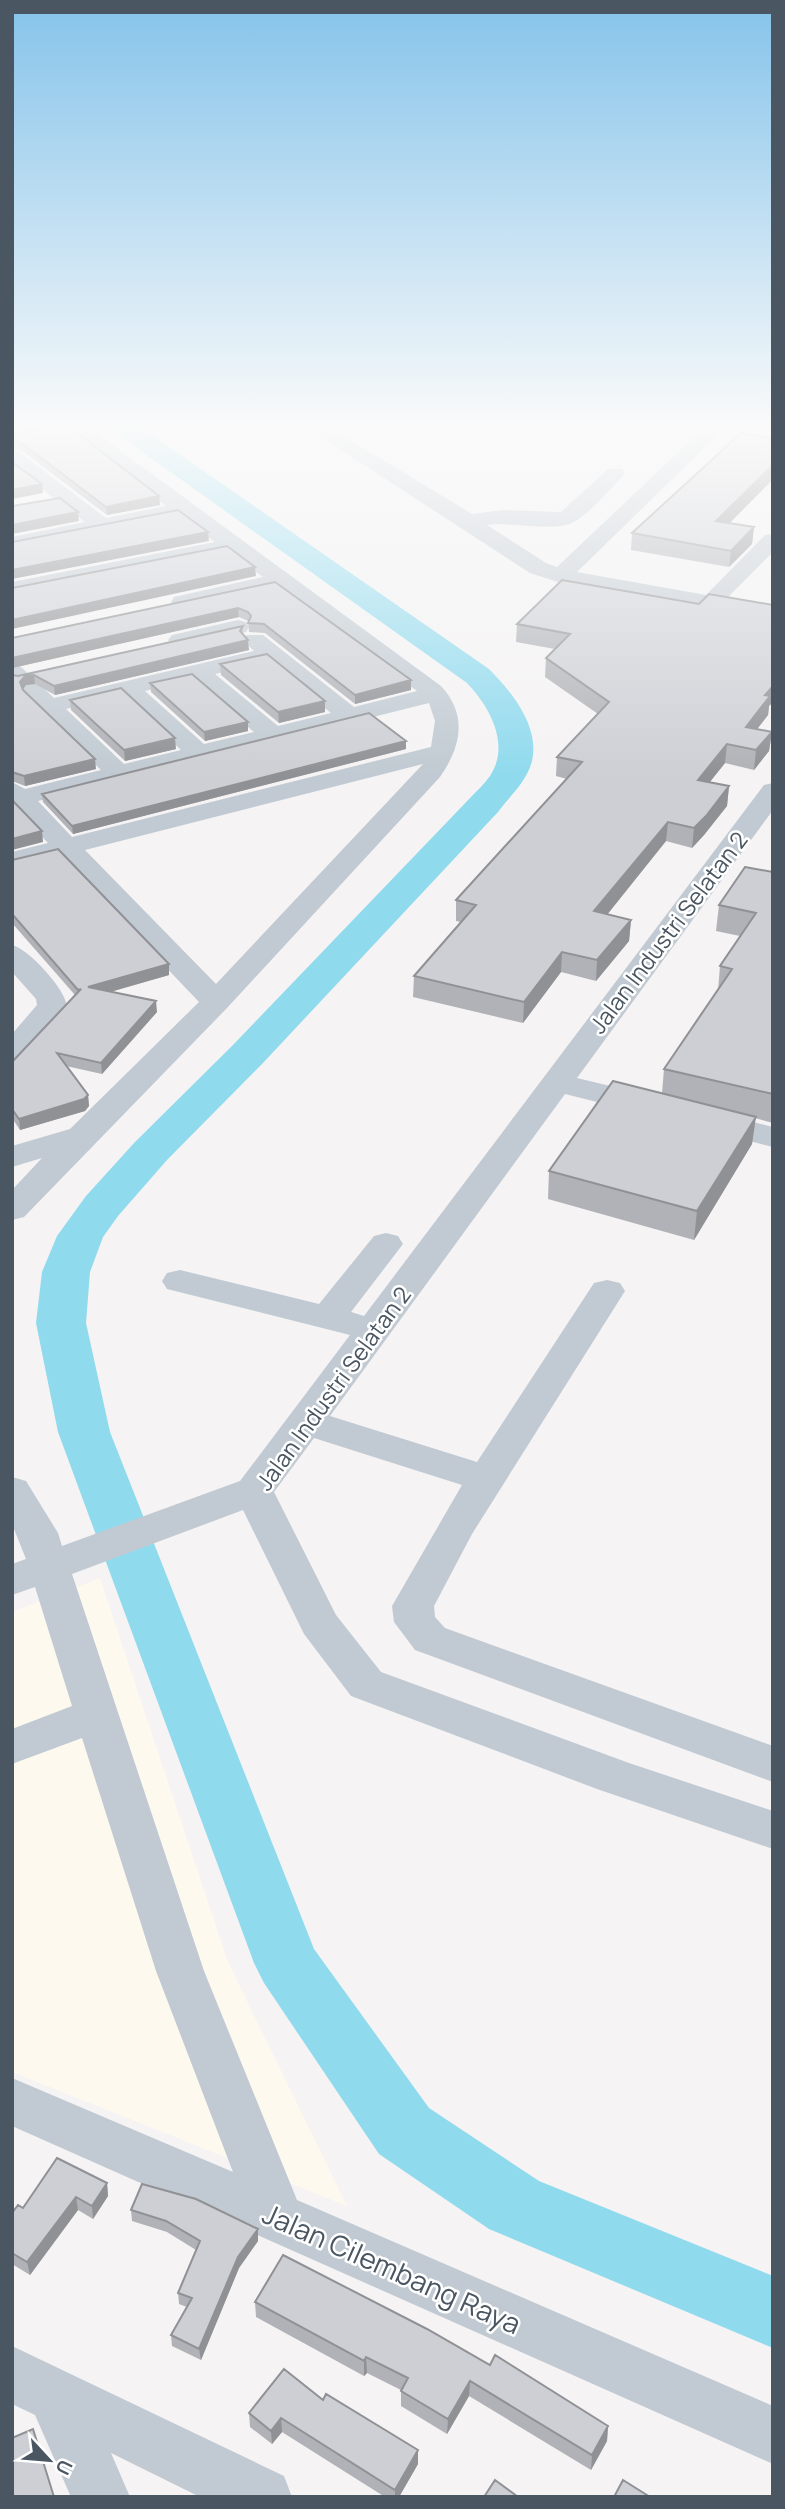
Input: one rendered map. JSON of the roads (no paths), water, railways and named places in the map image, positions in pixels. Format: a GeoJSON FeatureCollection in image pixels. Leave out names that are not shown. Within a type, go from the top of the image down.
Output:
{"type":"FeatureCollection","features":[{"type":"Feature","properties":{"kind":"street"},"geometry":{"type":"LineString","coordinates":[[12,1210],[216,1002],[431,772],[444,751],[449,725],[435,694],[227,541]]}},
{"type":"Feature","properties":{"kind":"street"},"geometry":{"type":"LineString","coordinates":[[498,541],[538,568],[561,576],[773,613]]}},
{"type":"Feature","properties":{"kind":"street"},"geometry":{"type":"LineString","coordinates":[[561,576],[597,541]]}},
{"type":"Feature","properties":{"kind":"street"},"geometry":{"type":"LineString","coordinates":[[711,602],[771,544]]}},
{"type":"Feature","properties":{"kind":"street"},"geometry":{"type":"LineString","coordinates":[[12,589],[232,545]]}},
{"type":"Feature","properties":{"kind":"street"},"geometry":{"type":"LineString","coordinates":[[161,607],[281,580]]}},
{"type":"Feature","properties":{"kind":"street"},"geometry":{"type":"LineString","coordinates":[[730,586],[773,591]]}},
{"type":"Feature","properties":{"kind":"street"},"geometry":{"type":"LineString","coordinates":[[201,598],[348,714]]}},
{"type":"Feature","properties":{"kind":"street"},"geometry":{"type":"LineString","coordinates":[[160,645],[238,627]]}},
{"type":"Feature","properties":{"kind":"street"},"geometry":{"type":"LineString","coordinates":[[49,706],[272,654]]}},
{"type":"Feature","properties":{"kind":"street"},"geometry":{"type":"LineString","coordinates":[[15,674],[44,671]]}},
{"type":"Feature","properties":{"kind":"street"},"geometry":{"type":"LineString","coordinates":[[198,671],[272,734]]}},
{"type":"Feature","properties":{"kind":"street"},"geometry":{"type":"LineString","coordinates":[[15,674],[119,773]]}},
{"type":"Feature","properties":{"kind":"street"},"geometry":{"type":"LineString","coordinates":[[128,688],[200,753]]}},
{"type":"Feature","properties":{"kind":"street"},"geometry":{"type":"LineString","coordinates":[[16,794],[119,773],[435,694]]}},
{"type":"Feature","properties":{"kind":"street"},"geometry":{"type":"LineString","coordinates":[[12,860],[444,751]]}},
{"type":"Feature","properties":{"kind":"street","name":"Jalan Industri Selatan 2"},"geometry":{"type":"LineString","coordinates":[[773,791],[254,1491],[319,1623],[366,1684],[613,1776],[773,1830]]}},
{"type":"Feature","properties":{"kind":"street"},"geometry":{"type":"LineString","coordinates":[[16,794],[216,1002]]}},
{"type":"Feature","properties":{"kind":"street"},"geometry":{"type":"LineString","coordinates":[[12,954],[51,997],[52,1006],[12,1054]]}},
{"type":"Feature","properties":{"kind":"street"},"geometry":{"type":"LineString","coordinates":[[557,1083],[773,1137]]}},
{"type":"Feature","properties":{"kind":"street"},"geometry":{"type":"LineString","coordinates":[[12,1157],[82,1136]]}},
{"type":"Feature","properties":{"kind":"street"},"geometry":{"type":"LineString","coordinates":[[327,1318],[386,1244]]}},
{"type":"Feature","properties":{"kind":"street"},"geometry":{"type":"LineString","coordinates":[[180,1281],[374,1330]]}},
{"type":"Feature","properties":{"kind":"street"},"geometry":{"type":"LineString","coordinates":[[607,1291],[454,1530],[413,1606],[415,1622],[430,1639],[773,1765]]}},
{"type":"Feature","properties":{"kind":"street"},"geometry":{"type":"LineString","coordinates":[[306,1422],[486,1479]]}},
{"type":"Feature","properties":{"kind":"street"},"geometry":{"type":"LineString","coordinates":[[12,1491],[38,1533],[46,1568],[180,1971],[277,2217]]}},
{"type":"Feature","properties":{"kind":"street"},"geometry":{"type":"LineString","coordinates":[[46,1568],[254,1491]]}},
{"type":"Feature","properties":{"kind":"street"},"geometry":{"type":"LineString","coordinates":[[12,1747],[97,1715]]}},
{"type":"Feature","properties":{"kind":"street","name":"Jalan Cilembang Raya"},"geometry":{"type":"LineString","coordinates":[[12,2101],[773,2435]]}},
{"type":"Feature","properties":{"kind":"street"},"geometry":{"type":"LineString","coordinates":[[34,2384],[101,2497]]}},
{"type":"Feature","properties":{"kind":"street"},"geometry":{"type":"LineString","coordinates":[[34,2384],[263,2497]]}},
{"type":"Feature","properties":{"kind":"waterway"},"geometry":{"type":"LineString","coordinates":[[286,541],[478,676],[496,696],[510,721],[516,748],[514,761],[501,786],[485,804],[247,1055],[151,1151],[102,1206],[80,1236],[66,1272],[61,1323],[84,1432],[287,1963],[404,2131],[514,2205],[773,2312]]}}]}
